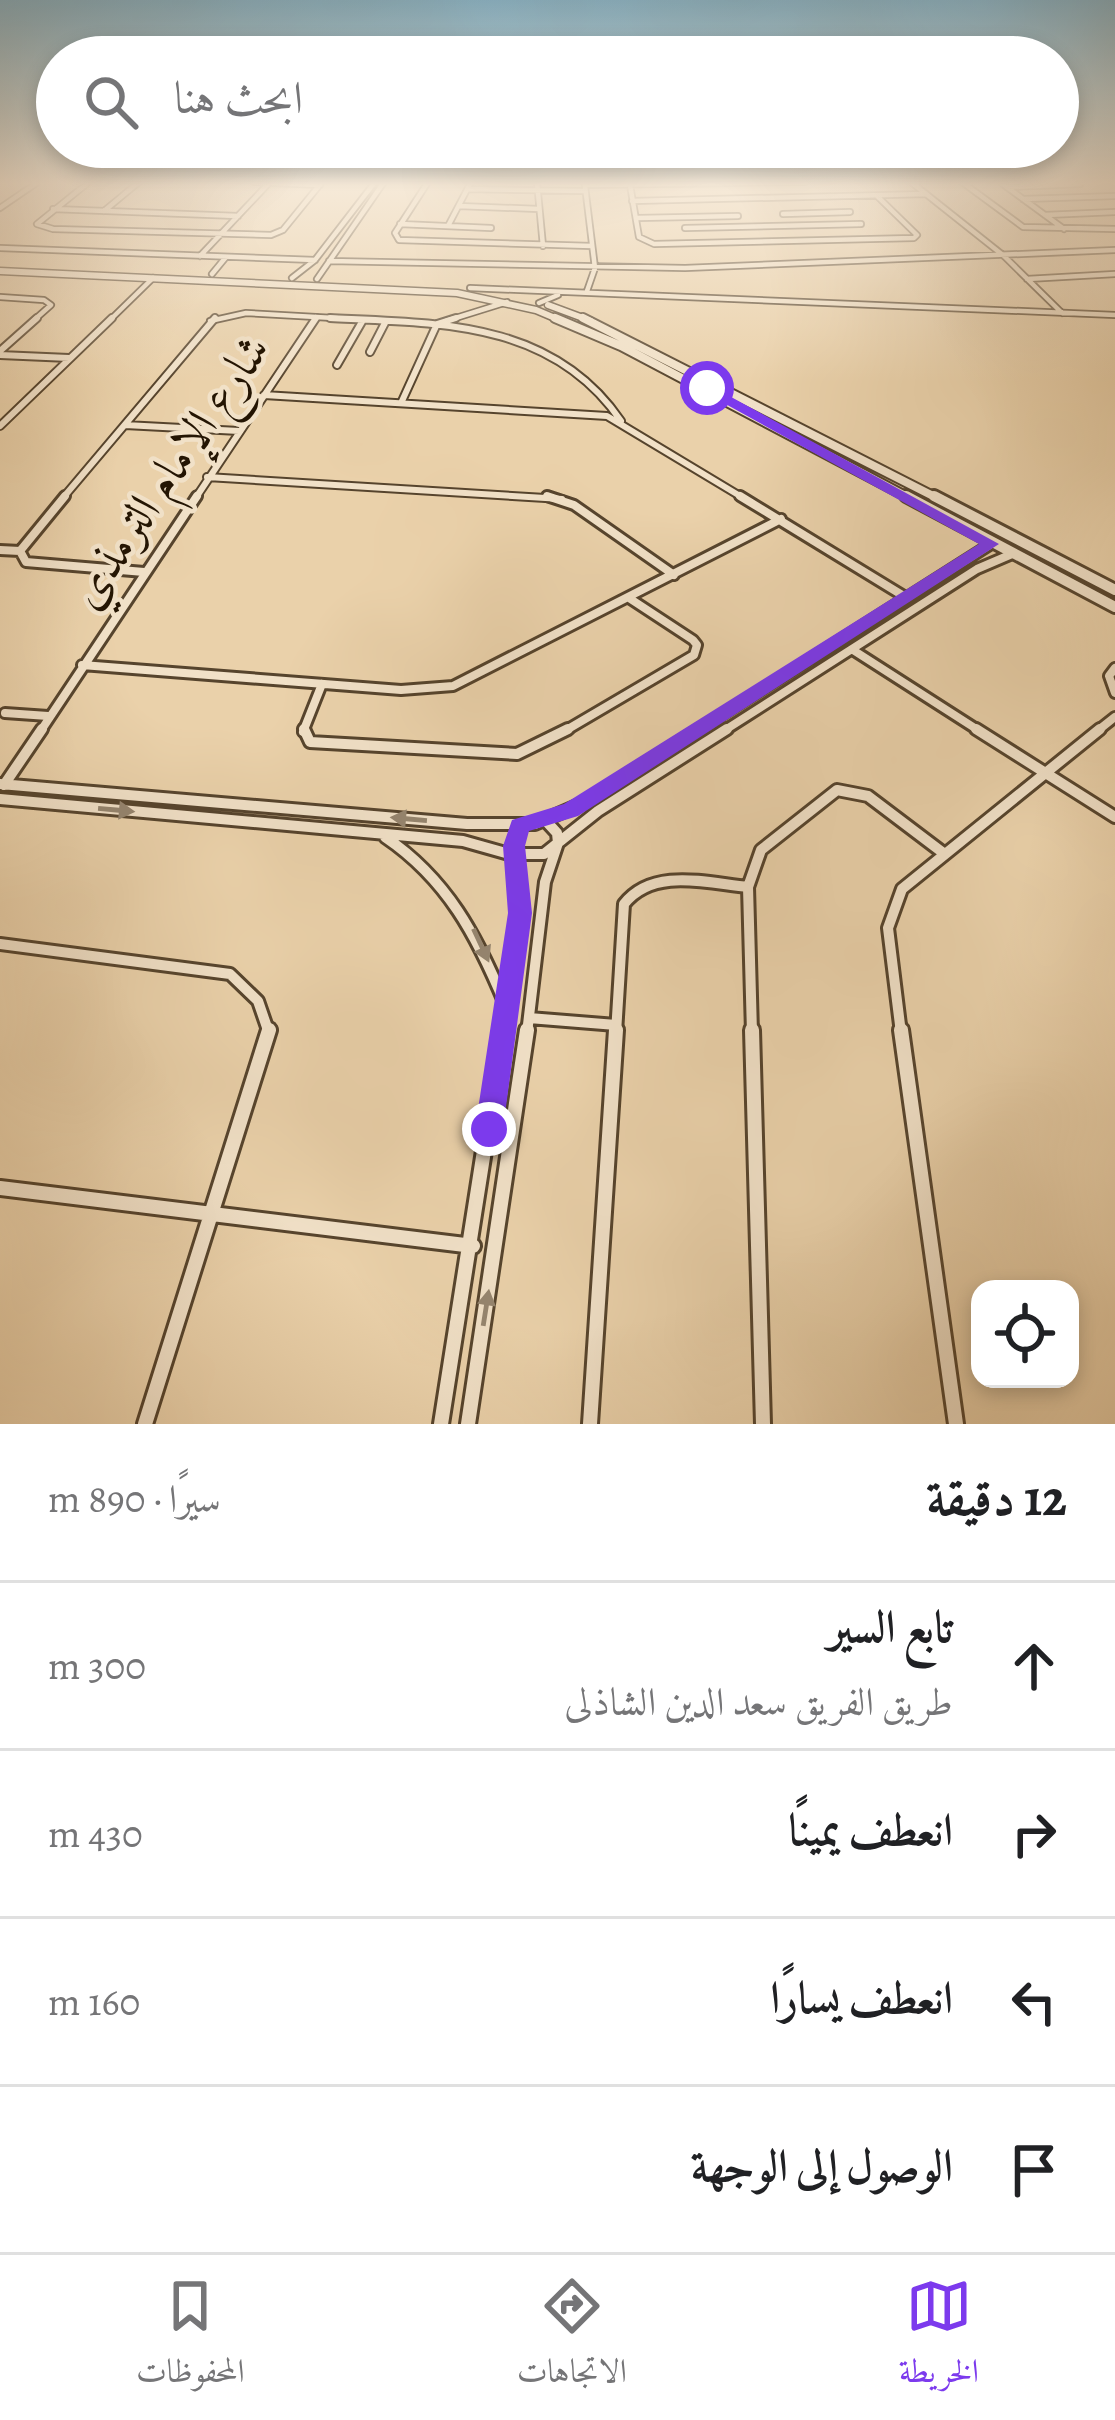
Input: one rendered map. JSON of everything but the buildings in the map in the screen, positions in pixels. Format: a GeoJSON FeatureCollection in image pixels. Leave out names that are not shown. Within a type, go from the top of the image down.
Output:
{"type":"FeatureCollection","features":[{"type":"Feature","properties":{"kind":"street"},"geometry":{"type":"LineString","coordinates":[[11,248],[314,260]]}},
{"type":"Feature","properties":{"kind":"street"},"geometry":{"type":"LineString","coordinates":[[200,256],[207,248]]}},
{"type":"Feature","properties":{"kind":"street"},"geometry":{"type":"LineString","coordinates":[[292,278],[323,248]]}},
{"type":"Feature","properties":{"kind":"street"},"geometry":{"type":"LineString","coordinates":[[319,276],[337,248]]}},
{"type":"Feature","properties":{"kind":"street"},"geometry":{"type":"LineString","coordinates":[[587,291],[595,268],[592,248]]}},
{"type":"Feature","properties":{"kind":"street"},"geometry":{"type":"LineString","coordinates":[[995,248],[1062,313]]}},
{"type":"Feature","properties":{"kind":"street"},"geometry":{"type":"LineString","coordinates":[[328,261],[595,268],[793,266],[1115,250]]}},
{"type":"Feature","properties":{"kind":"street"},"geometry":{"type":"LineString","coordinates":[[212,274],[226,257]]}},
{"type":"Feature","properties":{"kind":"street"},"geometry":{"type":"LineString","coordinates":[[2,269],[16,265],[153,278],[587,291],[1115,315]]}},
{"type":"Feature","properties":{"kind":"street"},"geometry":{"type":"LineString","coordinates":[[2,269],[319,276]]}},
{"type":"Feature","properties":{"kind":"street"},"geometry":{"type":"LineString","coordinates":[[304,271],[345,283]]}},
{"type":"Feature","properties":{"kind":"street"},"geometry":{"type":"LineString","coordinates":[[1028,279],[1115,274]]}},
{"type":"Feature","properties":{"kind":"street"},"geometry":{"type":"LineString","coordinates":[[0,426],[153,278]]}},
{"type":"Feature","properties":{"kind":"street"},"geometry":{"type":"LineString","coordinates":[[375,285],[507,302],[571,322],[1115,608]]}},
{"type":"Feature","properties":{"kind":"street"},"geometry":{"type":"LineString","coordinates":[[470,288],[539,303],[599,324],[1115,590]]}},
{"type":"Feature","properties":{"kind":"street"},"geometry":{"type":"LineString","coordinates":[[539,303],[587,291]]}},
{"type":"Feature","properties":{"kind":"street"},"geometry":{"type":"LineString","coordinates":[[0,297],[44,300],[51,305],[0,353]]}},
{"type":"Feature","properties":{"kind":"street"},"geometry":{"type":"LineString","coordinates":[[402,401],[437,324],[507,302]]}},
{"type":"Feature","properties":{"kind":"street"},"geometry":{"type":"LineString","coordinates":[[20,551],[212,319],[237,314],[437,324],[504,335],[578,371],[604,393],[620,421]]}},
{"type":"Feature","properties":{"kind":"street","name":"شارع الإمام الترمذي"},"geometry":{"type":"LineString","coordinates":[[2,784],[316,318]]}},
{"type":"Feature","properties":{"kind":"street"},"geometry":{"type":"LineString","coordinates":[[337,365],[363,320]]}},
{"type":"Feature","properties":{"kind":"street"},"geometry":{"type":"LineString","coordinates":[[370,352],[386,322]]}},
{"type":"Feature","properties":{"kind":"street"},"geometry":{"type":"LineString","coordinates":[[0,353],[69,358]]}},
{"type":"Feature","properties":{"kind":"street"},"geometry":{"type":"LineString","coordinates":[[684,380],[697,381],[700,376]]}},
{"type":"Feature","properties":{"kind":"street"},"geometry":{"type":"LineString","coordinates":[[707,392],[707,388],[722,387]]}},
{"type":"Feature","properties":{"kind":"street"},"geometry":{"type":"LineString","coordinates":[[264,394],[572,410],[620,421],[908,598]]}},
{"type":"Feature","properties":{"kind":"street"},"geometry":{"type":"LineString","coordinates":[[125,425],[239,431]]}},
{"type":"Feature","properties":{"kind":"street"},"geometry":{"type":"LineString","coordinates":[[207,478],[556,497],[674,575]]}},
{"type":"Feature","properties":{"kind":"street"},"geometry":{"type":"LineString","coordinates":[[82,664],[401,690],[453,686],[781,520]]}},
{"type":"Feature","properties":{"kind":"street"},"geometry":{"type":"LineString","coordinates":[[2,784],[466,824],[519,826],[546,821],[581,804],[991,544]]}},
{"type":"Feature","properties":{"kind":"street"},"geometry":{"type":"LineString","coordinates":[[0,550],[20,551]]}},
{"type":"Feature","properties":{"kind":"street"},"geometry":{"type":"LineString","coordinates":[[20,551],[26,562],[36,564],[144,572]]}},
{"type":"Feature","properties":{"kind":"street"},"geometry":{"type":"LineString","coordinates":[[0,800],[463,841],[517,856],[556,849],[592,816],[977,568],[1012,554]]}},
{"type":"Feature","properties":{"kind":"street"},"geometry":{"type":"LineString","coordinates":[[963,561],[977,568]]}},
{"type":"Feature","properties":{"kind":"street"},"geometry":{"type":"LineString","coordinates":[[322,684],[302,731],[310,742],[517,754],[694,655],[693,640],[629,598]]}},
{"type":"Feature","properties":{"kind":"street"},"geometry":{"type":"LineString","coordinates":[[874,619],[888,627]]}},
{"type":"Feature","properties":{"kind":"street"},"geometry":{"type":"LineString","coordinates":[[853,650],[1115,818]]}},
{"type":"Feature","properties":{"kind":"street"},"geometry":{"type":"LineString","coordinates":[[1115,668],[1109,676],[1115,693]]}},
{"type":"Feature","properties":{"kind":"street"},"geometry":{"type":"LineString","coordinates":[[792,671],[806,680]]}},
{"type":"Feature","properties":{"kind":"street"},"geometry":{"type":"LineString","coordinates":[[780,679],[792,688]]}},
{"type":"Feature","properties":{"kind":"street"},"geometry":{"type":"LineString","coordinates":[[5,713],[48,716]]}},
{"type":"Feature","properties":{"kind":"street"},"geometry":{"type":"LineString","coordinates":[[956,1424],[888,928],[902,889],[942,851],[1115,717]]}},
{"type":"Feature","properties":{"kind":"street"},"geometry":{"type":"LineString","coordinates":[[44,803],[53,789]]}},
{"type":"Feature","properties":{"kind":"street"},"geometry":{"type":"LineString","coordinates":[[764,1424],[748,887],[760,850],[837,790],[868,796],[942,851]]}},
{"type":"Feature","properties":{"kind":"street"},"geometry":{"type":"LineString","coordinates":[[581,804],[581,813],[592,816]]}},
{"type":"Feature","properties":{"kind":"street"},"geometry":{"type":"LineString","coordinates":[[519,826],[514,841],[521,891],[507,1008],[442,1416],[469,1418],[530,1018],[544,890],[556,849],[556,833],[546,821]]}},
{"type":"Feature","properties":{"kind":"street"},"geometry":{"type":"LineString","coordinates":[[463,841],[466,824]]}},
{"type":"Feature","properties":{"kind":"street"},"geometry":{"type":"LineString","coordinates":[[381,834],[421,862],[455,900],[486,953],[507,1008]]}},
{"type":"Feature","properties":{"kind":"street"},"geometry":{"type":"LineString","coordinates":[[590,1424],[624,904],[636,887],[659,882],[748,887]]}},
{"type":"Feature","properties":{"kind":"street"},"geometry":{"type":"LineString","coordinates":[[521,891],[532,886],[544,890]]}},
{"type":"Feature","properties":{"kind":"street"},"geometry":{"type":"LineString","coordinates":[[0,944],[230,974],[255,992],[267,1012],[270,1037],[145,1424]]}},
{"type":"Feature","properties":{"kind":"street"},"geometry":{"type":"LineString","coordinates":[[530,1018],[616,1025]]}},
{"type":"Feature","properties":{"kind":"street"},"geometry":{"type":"LineString","coordinates":[[485,1157],[508,1160]]}},
{"type":"Feature","properties":{"kind":"street"},"geometry":{"type":"LineString","coordinates":[[0,1188],[472,1246]]}},
{"type":"Feature","properties":{"kind":"route"},"geometry":{"type":"LineString","coordinates":[[489,1129],[520,913],[521,880],[514,846],[519,826],[571,811],[991,544],[707,388]]}}]}
